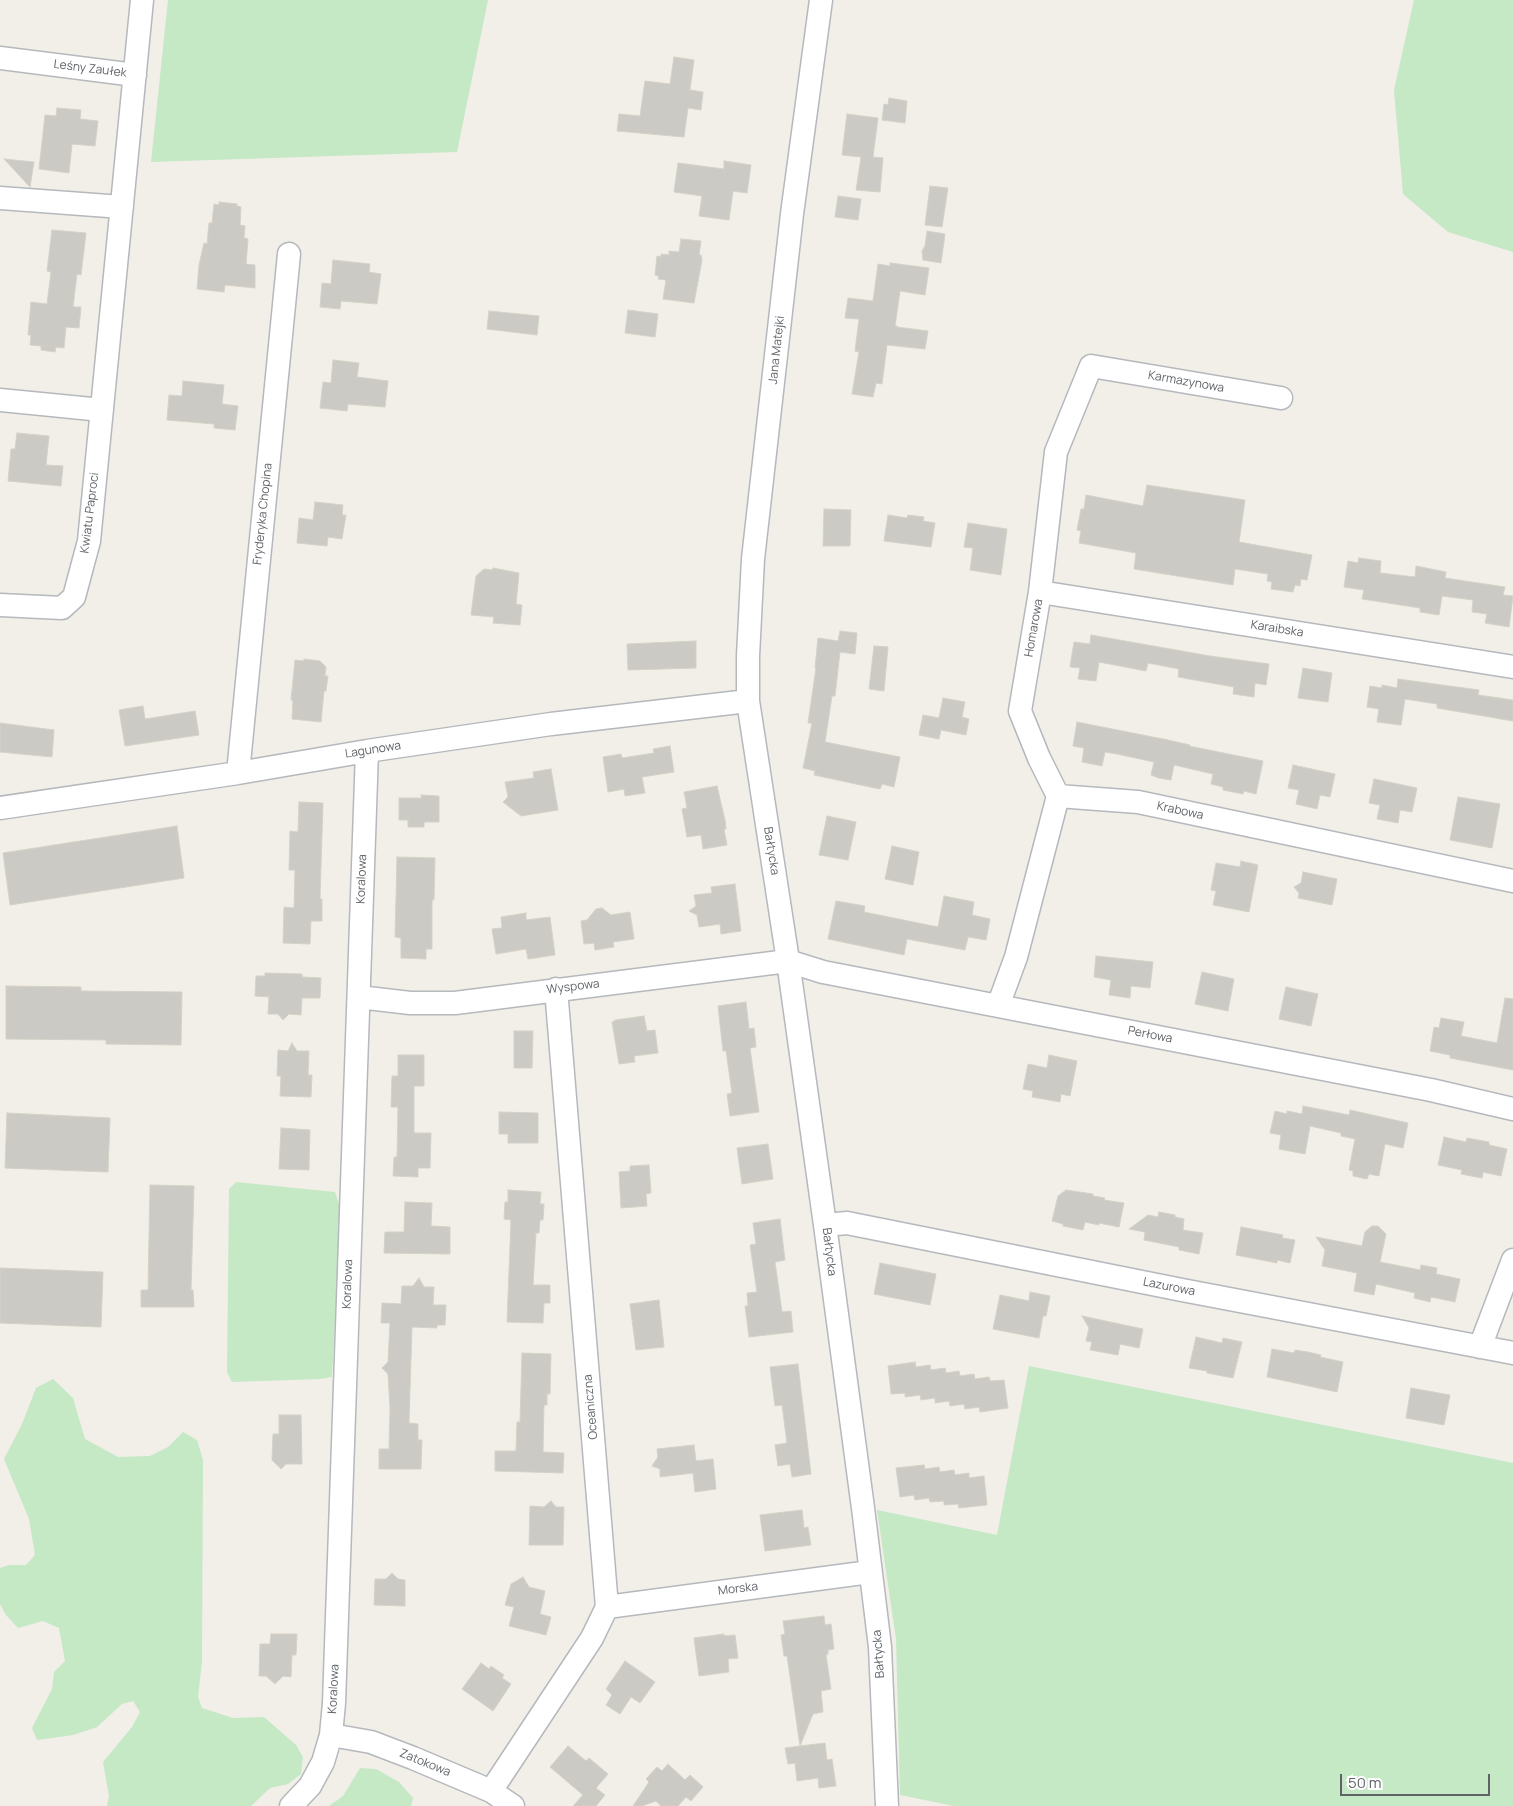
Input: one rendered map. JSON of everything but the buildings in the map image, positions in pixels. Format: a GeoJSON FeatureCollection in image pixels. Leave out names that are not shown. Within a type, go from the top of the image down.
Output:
{"type":"FeatureCollection","features":[{"type":"Feature","properties":{"kind":"street","name":"Leśny Zaułek"},"geometry":{"type":"LineString","coordinates":[[0,58],[134,75],[142,0]]}},
{"type":"Feature","properties":{"kind":"street","name":"Jana Matejki"},"geometry":{"type":"LineString","coordinates":[[748,701],[748,656],[754,550],[792,214],[821,0]]}},
{"type":"Feature","properties":{"kind":"street","name":"Kwiatu Paproci"},"geometry":{"type":"LineString","coordinates":[[0,605],[62,608],[74,597],[89,541],[134,75]]}},
{"type":"Feature","properties":{"kind":"street"},"geometry":{"type":"LineString","coordinates":[[0,198],[122,207]]}},
{"type":"Feature","properties":{"kind":"street","name":"Fryderyka Chopina"},"geometry":{"type":"LineString","coordinates":[[238,773],[289,254]]}},
{"type":"Feature","properties":{"kind":"street","name":"Karmazynowa"},"geometry":{"type":"LineString","coordinates":[[1091,366],[1281,398]]}},
{"type":"Feature","properties":{"kind":"street","name":"Homarowa"},"geometry":{"type":"LineString","coordinates":[[1058,796],[1039,758],[1020,711],[1040,592],[1056,452],[1091,366]]}},
{"type":"Feature","properties":{"kind":"street"},"geometry":{"type":"LineString","coordinates":[[0,400],[102,410]]}},
{"type":"Feature","properties":{"kind":"street","name":"Karaibska"},"geometry":{"type":"LineString","coordinates":[[1040,592],[1513,667]]}},
{"type":"Feature","properties":{"kind":"street","name":"Lagunowa"},"geometry":{"type":"LineString","coordinates":[[0,808],[551,724],[748,701]]}},
{"type":"Feature","properties":{"kind":"street","name":"Bałtycka"},"geometry":{"type":"LineString","coordinates":[[748,701],[788,961],[825,1225],[880,1647],[887,1806]]}},
{"type":"Feature","properties":{"kind":"street","name":"Koralowa"},"geometry":{"type":"LineString","coordinates":[[291,1806],[310,1786],[323,1762],[331,1735],[336,1656],[367,751]]}},
{"type":"Feature","properties":{"kind":"street"},"geometry":{"type":"LineString","coordinates":[[998,1006],[1016,957],[1058,796]]}},
{"type":"Feature","properties":{"kind":"street","name":"Krabowa"},"geometry":{"type":"LineString","coordinates":[[1058,796],[1138,802],[1513,881]]}},
{"type":"Feature","properties":{"kind":"street","name":"Wyspowa"},"geometry":{"type":"LineString","coordinates":[[358,997],[410,1003],[455,1003],[788,961]]}},
{"type":"Feature","properties":{"kind":"street","name":"Perłowa"},"geometry":{"type":"LineString","coordinates":[[788,961],[823,972],[1431,1090],[1513,1109]]}},
{"type":"Feature","properties":{"kind":"street","name":"Oceaniczna"},"geometry":{"type":"LineString","coordinates":[[491,1791],[592,1638],[607,1606],[556,990]]}},
{"type":"Feature","properties":{"kind":"street","name":"Lazurowa"},"geometry":{"type":"LineString","coordinates":[[825,1225],[847,1223],[1513,1353]]}},
{"type":"Feature","properties":{"kind":"street"},"geometry":{"type":"LineString","coordinates":[[1480,1347],[1513,1260]]}},
{"type":"Feature","properties":{"kind":"street","name":"Morska"},"geometry":{"type":"LineString","coordinates":[[607,1606],[870,1572]]}},
{"type":"Feature","properties":{"kind":"street","name":"Zatokowa"},"geometry":{"type":"LineString","coordinates":[[331,1735],[371,1742],[491,1791],[513,1806]]}},
{"type":"Feature","properties":{"kind":"green space"},"geometry":{"type":"Polygon","coordinates":[[[168,0],[488,0],[457,152],[151,162],[168,0]]]}},
{"type":"Feature","properties":{"kind":"green space"},"geometry":{"type":"Polygon","coordinates":[[[1414,0],[1513,0],[1513,252],[1448,232],[1403,194],[1394,90],[1414,0]]]}},
{"type":"Feature","properties":{"kind":"green space"},"geometry":{"type":"Polygon","coordinates":[[[236,1182],[335,1192],[341,1210],[332,1377],[232,1382],[227,1372],[229,1189],[236,1182]]]}},
{"type":"Feature","properties":{"kind":"green space"},"geometry":{"type":"Polygon","coordinates":[[[1029,1366],[1513,1463],[1513,1806],[954,1806],[900,1795],[896,1639],[877,1510],[997,1535],[1029,1366]]]}},
{"type":"Feature","properties":{"kind":"green space"},"geometry":{"type":"Polygon","coordinates":[[[53,1379],[73,1398],[85,1439],[118,1457],[150,1456],[168,1447],[183,1432],[197,1440],[203,1460],[202,1661],[198,1697],[202,1708],[233,1718],[264,1717],[296,1745],[303,1757],[301,1774],[288,1784],[270,1788],[251,1806],[107,1806],[109,1796],[103,1762],[132,1727],[140,1712],[133,1701],[122,1704],[97,1727],[73,1735],[37,1740],[32,1728],[52,1689],[54,1672],[65,1661],[59,1628],[43,1621],[18,1628],[6,1615],[0,1604],[0,1568],[9,1565],[26,1565],[35,1555],[29,1519],[4,1459],[22,1424],[36,1388],[53,1379]]]}},
{"type":"Feature","properties":{"kind":"green space"},"geometry":{"type":"Polygon","coordinates":[[[360,1768],[376,1769],[399,1782],[413,1798],[411,1806],[329,1806],[343,1796],[360,1768]]]}}]}
